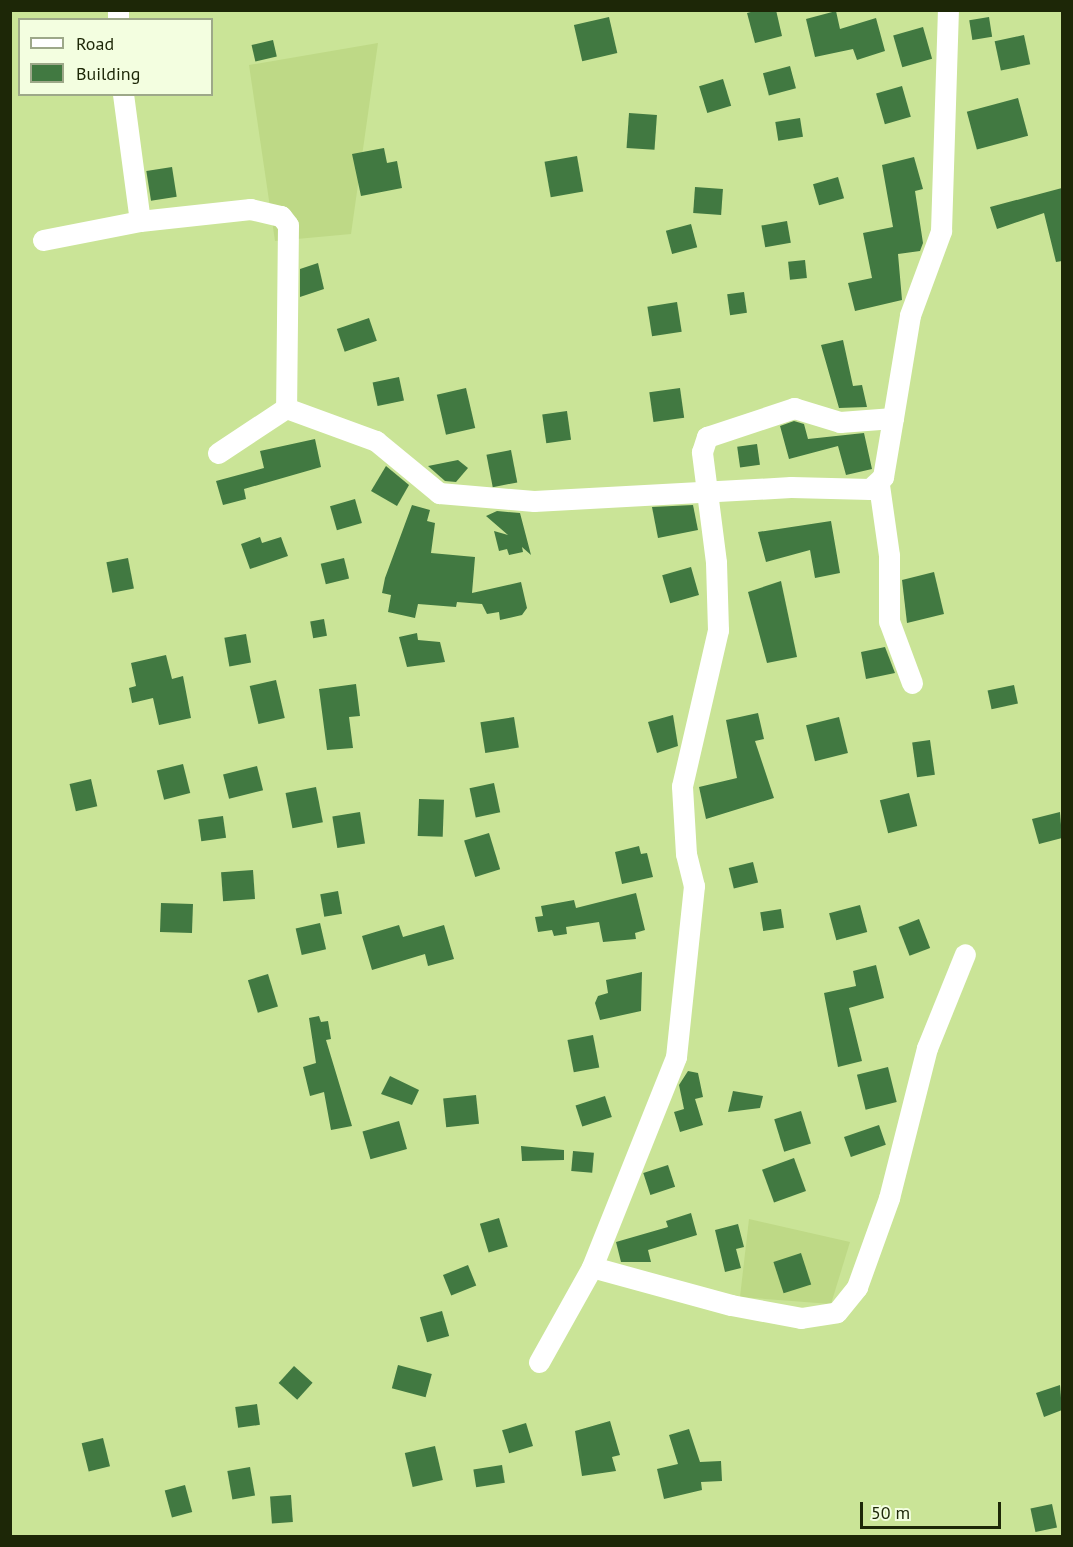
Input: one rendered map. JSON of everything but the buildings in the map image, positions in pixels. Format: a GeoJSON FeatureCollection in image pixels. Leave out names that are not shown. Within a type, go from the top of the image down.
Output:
{"type":"FeatureCollection","features":[{"type":"Feature","properties":{"kind":"street"},"geometry":{"type":"LineString","coordinates":[[912,682],[889,621],[889,555],[879,485],[910,315],[941,231],[948,10]]}},
{"type":"Feature","properties":{"kind":"street"},"geometry":{"type":"LineString","coordinates":[[123,96],[140,221]]}},
{"type":"Feature","properties":{"kind":"street"},"geometry":{"type":"LineString","coordinates":[[43,240],[140,221],[250,209],[281,216],[288,225],[286,408]]}},
{"type":"Feature","properties":{"kind":"street"},"geometry":{"type":"LineString","coordinates":[[286,408],[376,441],[439,493],[534,501],[879,485]]}},
{"type":"Feature","properties":{"kind":"street"},"geometry":{"type":"LineString","coordinates":[[218,453],[286,408]]}},
{"type":"Feature","properties":{"kind":"street"},"geometry":{"type":"LineString","coordinates":[[539,1362],[592,1267],[676,1057],[694,886],[686,854],[682,786],[718,630],[702,460],[707,436],[794,408],[840,422],[893,418]]}},
{"type":"Feature","properties":{"kind":"street"},"geometry":{"type":"LineString","coordinates":[[592,1267],[731,1305],[801,1318],[837,1312],[857,1287],[877,1232],[927,1047],[965,954]]}},
{"type":"Feature","properties":{"kind":"shaded area"},"geometry":{"type":"Polygon","coordinates":[[[378,43],[351,234],[275,241],[249,65],[378,43]]]}},
{"type":"Feature","properties":{"kind":"shaded area"},"geometry":{"type":"Polygon","coordinates":[[[749,1219],[850,1242],[831,1304],[740,1297],[749,1219]]]}}]}
